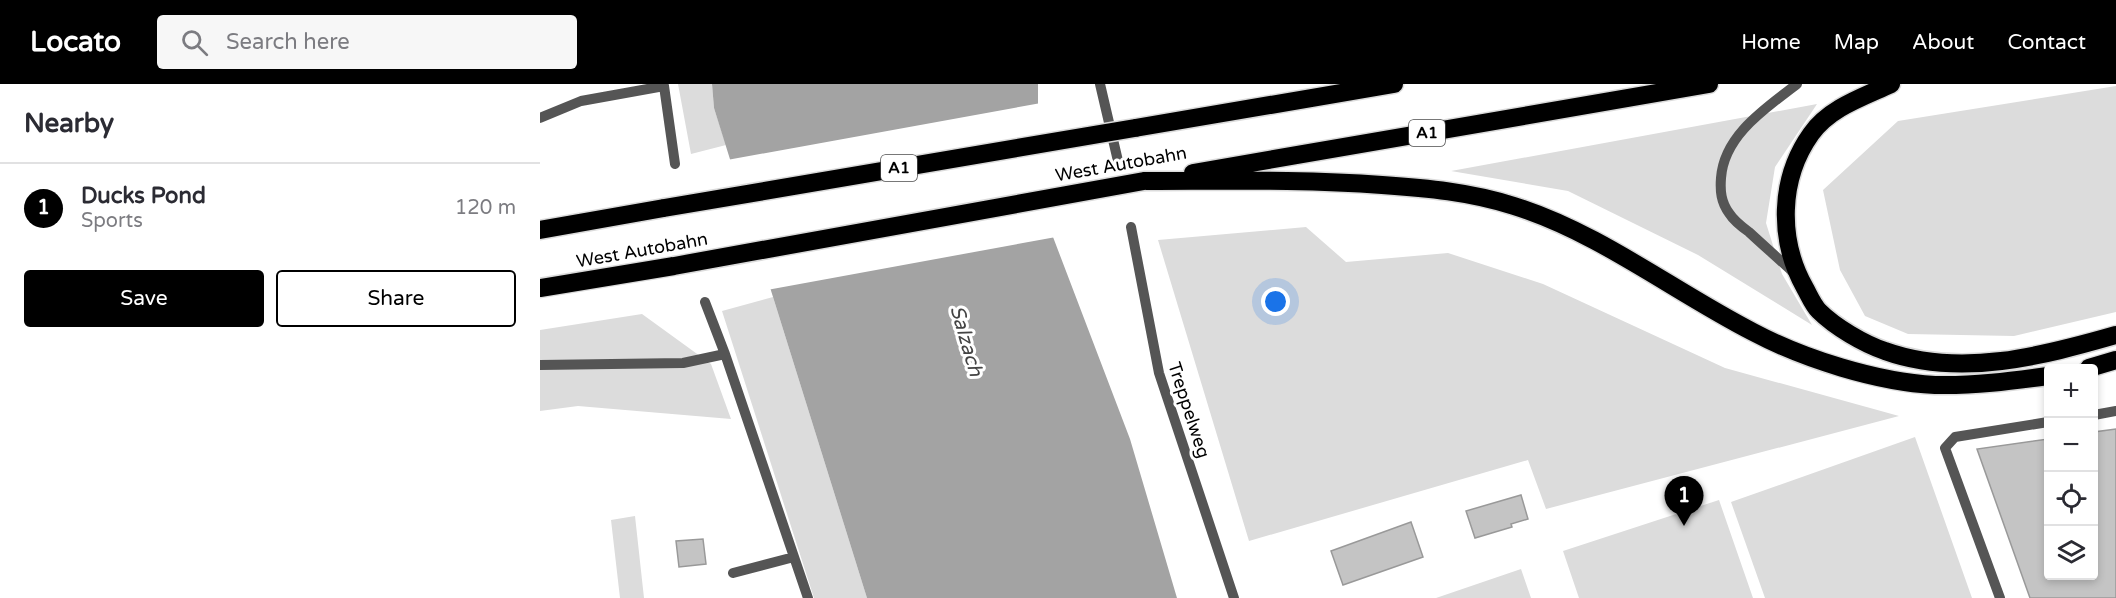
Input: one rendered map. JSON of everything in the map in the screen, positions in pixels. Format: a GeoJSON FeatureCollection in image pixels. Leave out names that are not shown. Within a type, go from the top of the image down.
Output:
{"type":"FeatureCollection","features":[{"type":"Feature","properties":{"kind":"highway","name":"West Autobahn"},"geometry":{"type":"LineString","coordinates":[[540,230],[1394,84]]}},
{"type":"Feature","properties":{"kind":"highway","name":"West Autobahn"},"geometry":{"type":"LineString","coordinates":[[540,288],[1709,84]]}},
{"type":"Feature","properties":{"kind":"highway"},"geometry":{"type":"LineString","coordinates":[[1891,84],[1838,109],[1811,132],[1791,169],[1785,204],[1788,243],[1799,277],[1818,310],[1854,337],[1885,351],[1919,360],[1962,364],[2055,353],[2116,335]]}},
{"type":"Feature","properties":{"kind":"highway"},"geometry":{"type":"LineString","coordinates":[[1144,181],[1336,181],[1427,188],[1483,198],[1556,221],[1618,253],[1754,333],[1838,368],[1933,384],[1978,385],[2044,377]]}},
{"type":"Feature","properties":{"kind":"highway"},"geometry":{"type":"LineString","coordinates":[[2098,366],[2116,360]]}},
{"type":"Feature","properties":{"kind":"lane"},"geometry":{"type":"LineString","coordinates":[[1100,84],[1118,161]]}},
{"type":"Feature","properties":{"kind":"lane"},"geometry":{"type":"LineString","coordinates":[[1797,84],[1768,107],[1733,142],[1721,174],[1720,190],[1723,203],[1730,216],[1799,277]]}},
{"type":"Feature","properties":{"kind":"lane"},"geometry":{"type":"LineString","coordinates":[[540,118],[581,101],[663,85],[675,164]]}},
{"type":"Feature","properties":{"kind":"lane","name":"Treppelweg"},"geometry":{"type":"LineString","coordinates":[[1131,227],[1159,373],[1234,598]]}},
{"type":"Feature","properties":{"kind":"lane"},"geometry":{"type":"LineString","coordinates":[[705,302],[808,598]]}},
{"type":"Feature","properties":{"kind":"lane"},"geometry":{"type":"LineString","coordinates":[[540,365],[683,363],[725,354]]}},
{"type":"Feature","properties":{"kind":"lane"},"geometry":{"type":"LineString","coordinates":[[2098,414],[2116,411]]}},
{"type":"Feature","properties":{"kind":"lane"},"geometry":{"type":"LineString","coordinates":[[2000,598],[1945,448],[1955,437],[2044,423]]}},
{"type":"Feature","properties":{"kind":"lane"},"geometry":{"type":"LineString","coordinates":[[733,573],[794,557]]}},
{"type":"Feature","properties":{"kind":"shaded area"},"geometry":{"type":"Polygon","coordinates":[[[678,84],[712,84],[714,108],[726,145],[691,154],[678,84]]]}},
{"type":"Feature","properties":{"kind":"shaded area"},"geometry":{"type":"Polygon","coordinates":[[[2116,86],[2116,312],[2014,336],[1908,334],[1865,316],[1840,270],[1823,190],[1898,121],[2116,86]]]}},
{"type":"Feature","properties":{"kind":"shaded area"},"geometry":{"type":"Polygon","coordinates":[[[1817,104],[1775,167],[1766,223],[1782,274],[1812,325],[1698,255],[1568,191],[1451,171],[1817,104]]]}},
{"type":"Feature","properties":{"kind":"shaded area"},"geometry":{"type":"Polygon","coordinates":[[[1306,227],[1346,262],[1448,253],[1543,284],[1725,368],[1899,416],[1546,509],[1528,460],[1249,541],[1158,240],[1306,227]]]}},
{"type":"Feature","properties":{"kind":"shaded area"},"geometry":{"type":"Polygon","coordinates":[[[773,297],[867,598],[814,598],[722,311],[773,297]]]}},
{"type":"Feature","properties":{"kind":"shaded area"},"geometry":{"type":"Polygon","coordinates":[[[642,314],[711,364],[731,419],[578,406],[540,411],[540,330],[642,314]]]}},
{"type":"Feature","properties":{"kind":"shaded area"},"geometry":{"type":"Polygon","coordinates":[[[1915,437],[1972,598],[1765,598],[1731,502],[1915,437]]]}},
{"type":"Feature","properties":{"kind":"shaded area"},"geometry":{"type":"Polygon","coordinates":[[[1719,500],[1753,598],[1579,598],[1563,551],[1719,500]]]}},
{"type":"Feature","properties":{"kind":"shaded area"},"geometry":{"type":"Polygon","coordinates":[[[635,516],[644,598],[620,598],[611,520],[635,516]]]}},
{"type":"Feature","properties":{"kind":"shaded area"},"geometry":{"type":"Polygon","coordinates":[[[1521,569],[1531,598],[1436,598],[1521,569]]]}},
{"type":"Feature","properties":{"kind":"water","name":"Salzach"},"geometry":{"type":"Polygon","coordinates":[[[712,84],[1038,84],[1038,105],[1053,237],[1130,439],[1177,598],[867,598],[714,108],[712,84]]]}},
{"type":"Feature","properties":{"kind":"pier"},"geometry":{"type":"Polygon","coordinates":[[[1041,103],[1056,237],[767,290],[727,160],[1041,103]]]}},
{"type":"Feature","properties":{"kind":"building"},"geometry":{"type":"Polygon","coordinates":[[[2116,429],[2116,598],[2030,598],[1977,449],[2044,440],[2044,580],[2098,580],[2098,431],[2116,429]]]}},
{"type":"Feature","properties":{"kind":"building"},"geometry":{"type":"Polygon","coordinates":[[[1521,495],[1528,519],[1511,524],[1512,527],[1475,538],[1466,511],[1521,495]]]}},
{"type":"Feature","properties":{"kind":"building"},"geometry":{"type":"Polygon","coordinates":[[[1411,522],[1423,557],[1343,585],[1331,551],[1411,522]]]}},
{"type":"Feature","properties":{"kind":"building"},"geometry":{"type":"Polygon","coordinates":[[[703,539],[706,564],[679,567],[676,541],[703,539]]]}},
{"type":"Feature","properties":{"kind":"place","name":"Ducks Pond"},"geometry":{"type":"Point","coordinates":[1684,526]}}]}
